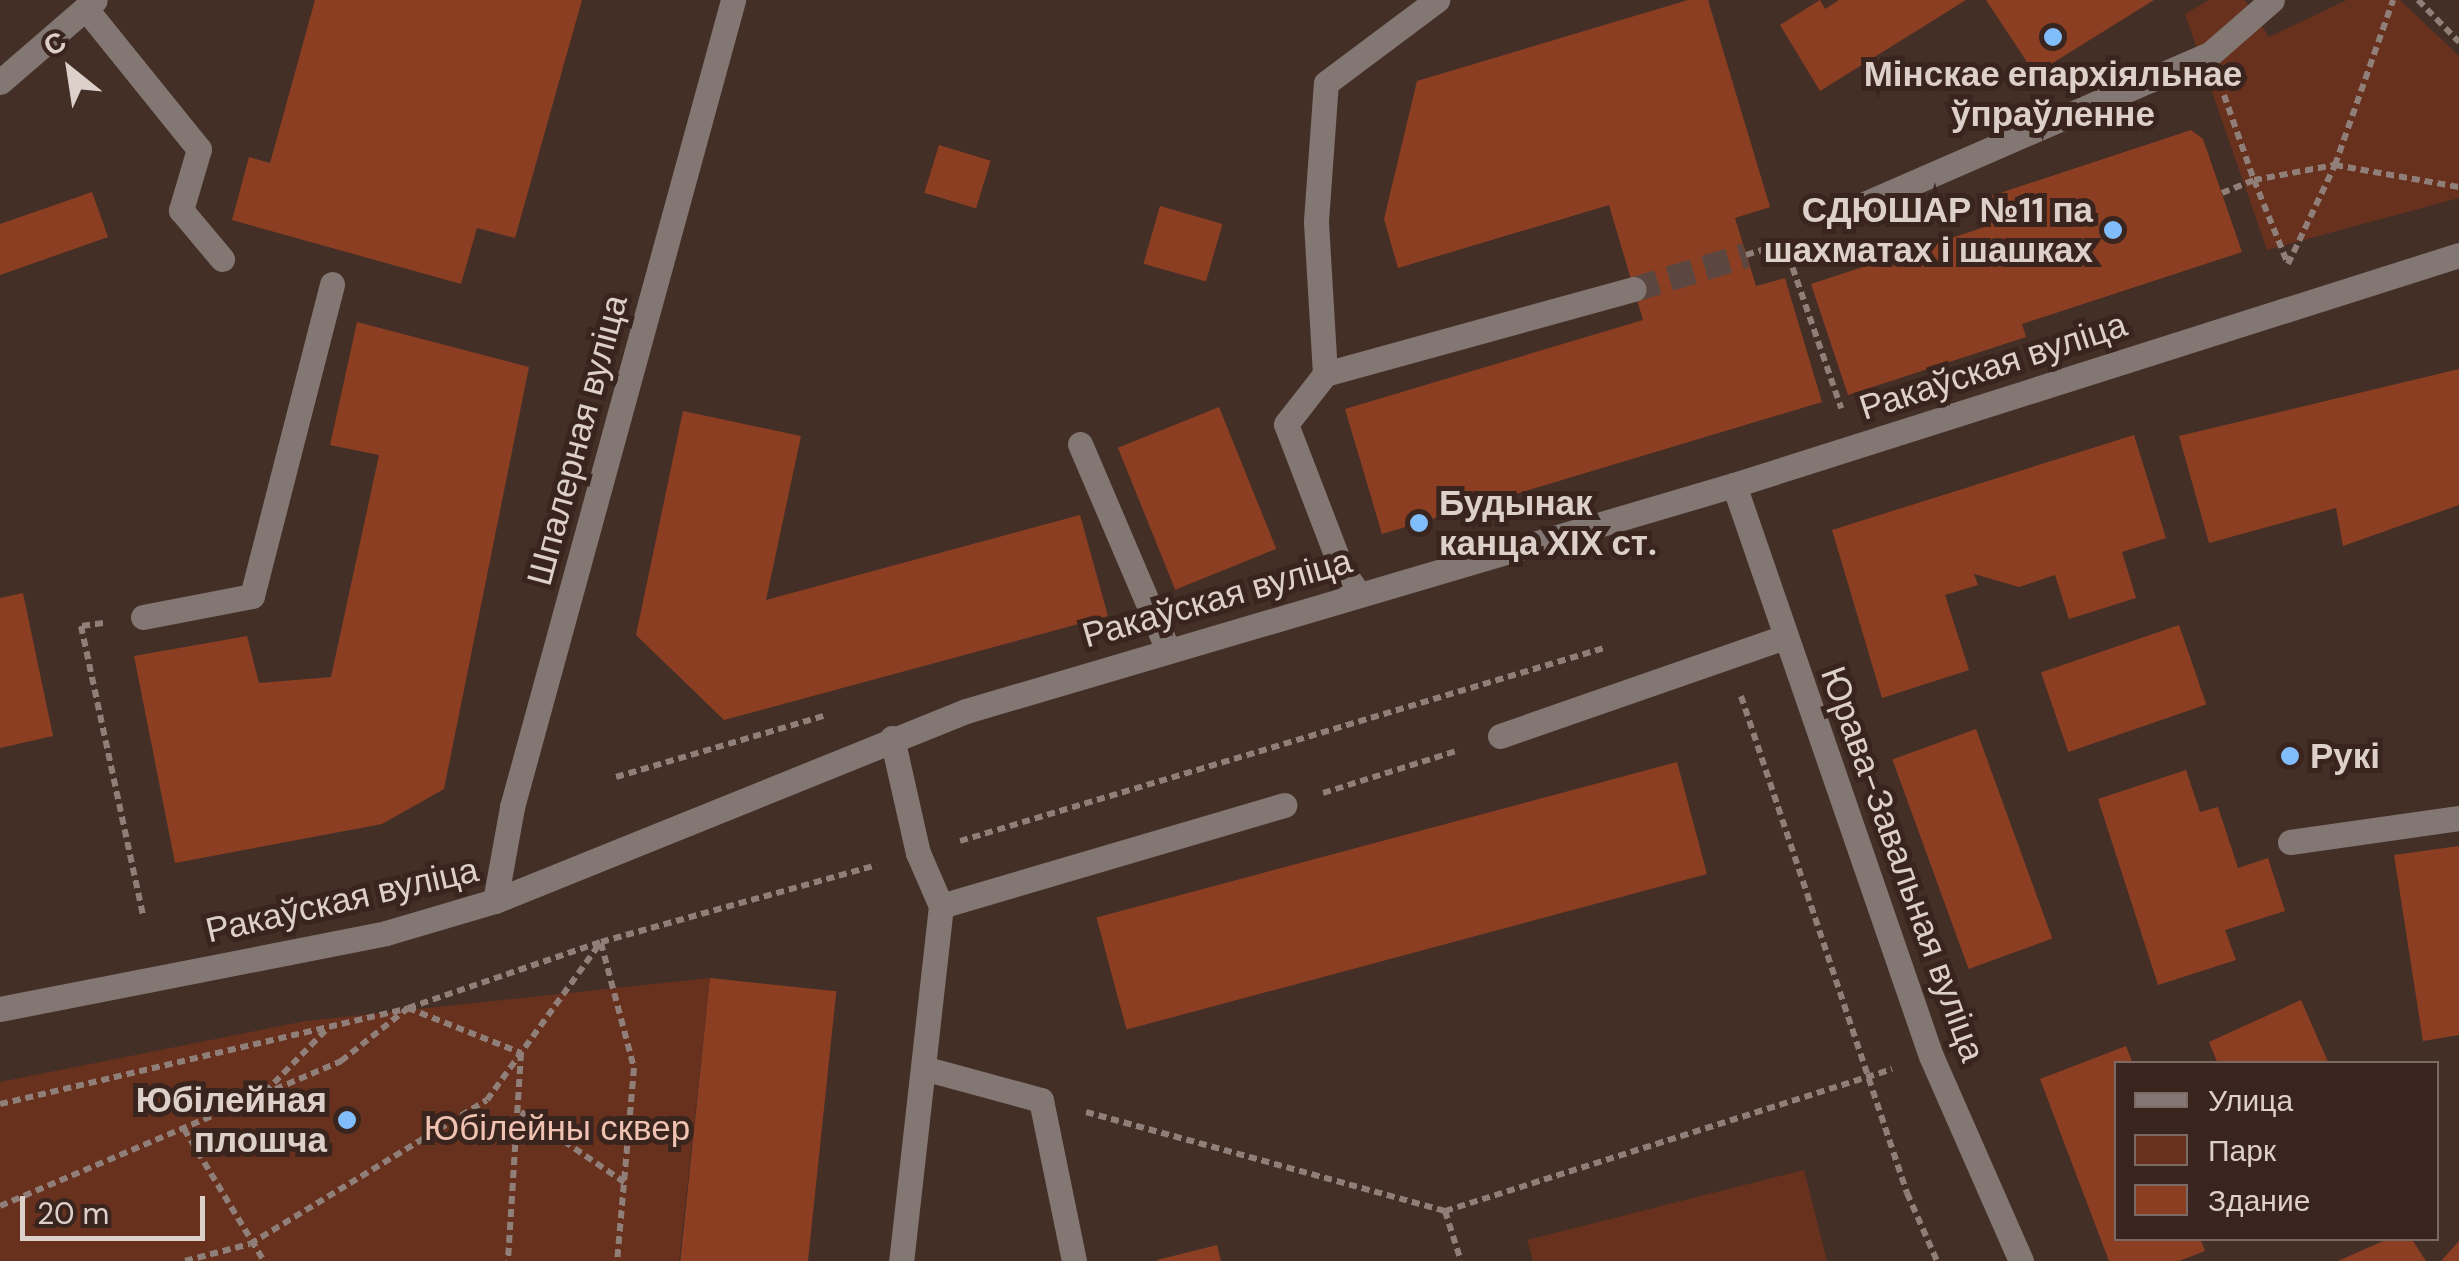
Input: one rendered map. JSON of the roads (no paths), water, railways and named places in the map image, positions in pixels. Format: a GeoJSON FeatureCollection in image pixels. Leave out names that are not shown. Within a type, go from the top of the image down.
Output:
{"type":"FeatureCollection","features":[{"type":"Feature","properties":{"kind":"street","name":"Шпалерная вуліца"},"geometry":{"type":"LineString","coordinates":[[495,901],[512,807],[734,0]]}},
{"type":"Feature","properties":{"kind":"street"},"geometry":{"type":"LineString","coordinates":[[1325,374],[1316,221],[1326,83],[1437,0]]}},
{"type":"Feature","properties":{"kind":"street"},"geometry":{"type":"LineString","coordinates":[[1846,212],[2210,54],[2272,0]]}},
{"type":"Feature","properties":{"kind":"street"},"geometry":{"type":"LineString","coordinates":[[0,82],[90,4],[199,149],[180,210],[222,259]]}},
{"type":"Feature","properties":{"kind":"street","name":"Ракаўская вуліца"},"geometry":{"type":"LineString","coordinates":[[0,1010],[386,934],[495,901],[892,738],[1167,648],[1734,485],[2458,261]]}},
{"type":"Feature","properties":{"kind":"street"},"geometry":{"type":"LineString","coordinates":[[143,616],[252,596],[332,284]]}},
{"type":"Feature","properties":{"kind":"street"},"geometry":{"type":"LineString","coordinates":[[1358,593],[1342,570],[1286,424],[1325,374],[1634,288]]}},
{"type":"Feature","properties":{"kind":"street"},"geometry":{"type":"LineString","coordinates":[[1080,444],[1167,648]]}},
{"type":"Feature","properties":{"kind":"street","name":"Юрава-Завальная вуліца"},"geometry":{"type":"LineString","coordinates":[[1734,485],[1932,1056],[2021,1261]]}},
{"type":"Feature","properties":{"kind":"street"},"geometry":{"type":"LineString","coordinates":[[1500,736],[1784,637]]}},
{"type":"Feature","properties":{"kind":"street"},"geometry":{"type":"LineString","coordinates":[[892,738],[918,853],[941,906],[927,1070],[900,1261]]}},
{"type":"Feature","properties":{"kind":"street"},"geometry":{"type":"LineString","coordinates":[[941,906],[1284,806]]}},
{"type":"Feature","properties":{"kind":"street"},"geometry":{"type":"LineString","coordinates":[[2290,842],[2459,818]]}},
{"type":"Feature","properties":{"kind":"street"},"geometry":{"type":"LineString","coordinates":[[927,1070],[1042,1100],[1074,1261]]}},
{"type":"Feature","properties":{"kind":"tunnel"},"geometry":{"type":"LineString","coordinates":[[1634,289],[1746,255]]}},
{"type":"Feature","properties":{"kind":"place","name":"Мінскае епархіяльнае ўпраўленне"},"geometry":{"type":"Point","coordinates":[2053,37]}},
{"type":"Feature","properties":{"kind":"place","name":"СДЮШАР №11 па шахматах і шашках"},"geometry":{"type":"Point","coordinates":[2113,230]}},
{"type":"Feature","properties":{"kind":"place","name":"Будынак канца ХІХ ст."},"geometry":{"type":"Point","coordinates":[1419,523]}},
{"type":"Feature","properties":{"kind":"place","name":"Рукі"},"geometry":{"type":"Point","coordinates":[2290,756]}},
{"type":"Feature","properties":{"kind":"place","name":"Юбілейная плошча"},"geometry":{"type":"Point","coordinates":[347,1120]}},
{"type":"Feature","properties":{"kind":"park label","name":"Юбілейны сквер"},"geometry":{"type":"Point","coordinates":[557,1128]}}]}
